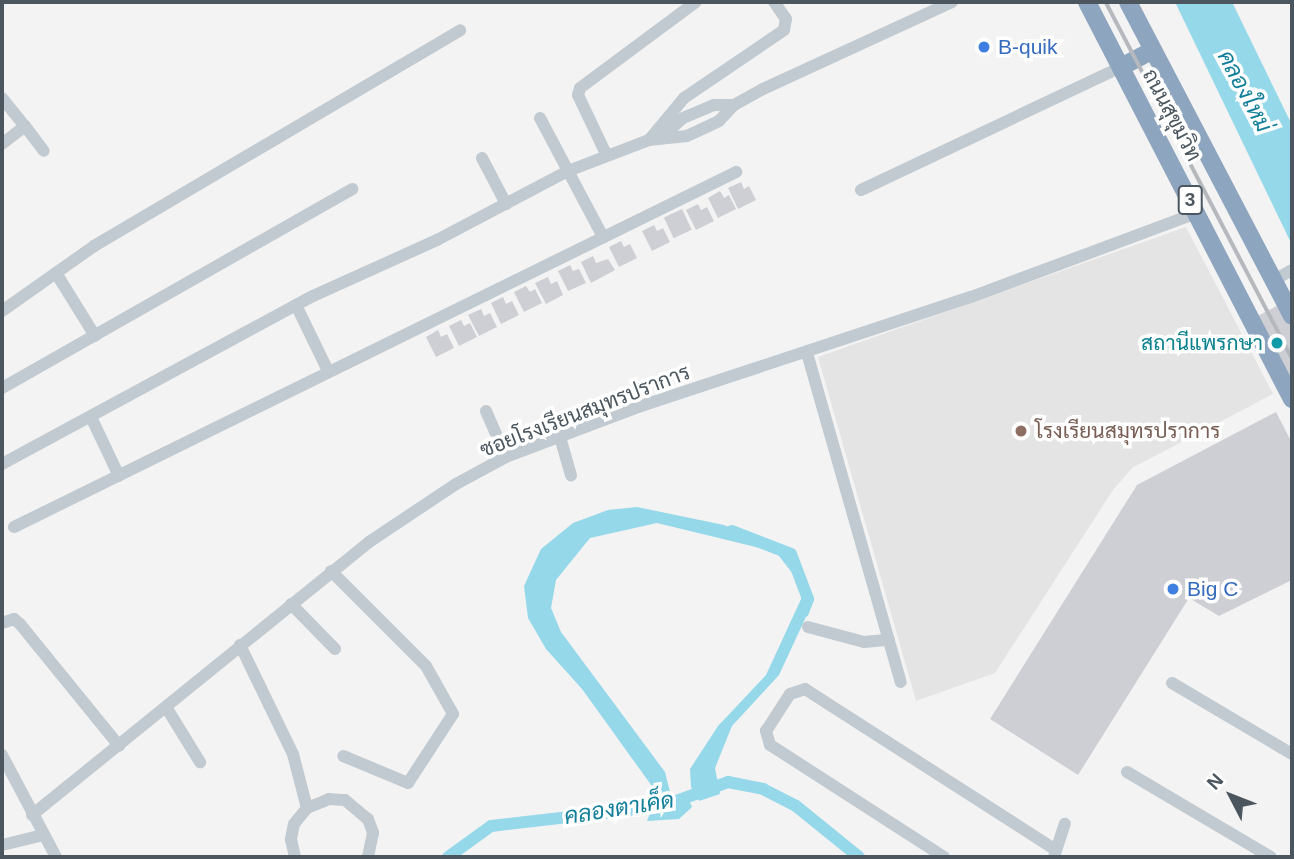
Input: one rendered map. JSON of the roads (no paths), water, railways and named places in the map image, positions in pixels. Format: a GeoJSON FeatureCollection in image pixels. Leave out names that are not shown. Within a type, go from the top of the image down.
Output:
{"type":"FeatureCollection","features":[{"type":"Feature","properties":{"kind":"highway","name":"ถนนสุขุมวิท"},"geometry":{"type":"LineString","coordinates":[[1087,2],[1292,399]]}},
{"type":"Feature","properties":{"kind":"highway","name":"ถนนสุขุมวิท"},"geometry":{"type":"LineString","coordinates":[[1128,2],[1292,316]]}},
{"type":"Feature","properties":{"kind":"highway"},"geometry":{"type":"LineString","coordinates":[[1121,67],[1153,50]]}},
{"type":"Feature","properties":{"kind":"street"},"geometry":{"type":"LineString","coordinates":[[607,154],[578,95],[580,88],[696,2]]}},
{"type":"Feature","properties":{"kind":"street"},"geometry":{"type":"LineString","coordinates":[[649,139],[684,98],[784,30],[786,19],[774,2]]}},
{"type":"Feature","properties":{"kind":"street"},"geometry":{"type":"LineString","coordinates":[[2,464],[296,305],[568,172],[607,154],[664,135],[683,118],[714,105],[734,105],[951,2]]}},
{"type":"Feature","properties":{"kind":"street"},"geometry":{"type":"LineString","coordinates":[[2,312],[56,273],[210,176],[460,30]]}},
{"type":"Feature","properties":{"kind":"street"},"geometry":{"type":"LineString","coordinates":[[862,190],[1121,67]]}},
{"type":"Feature","properties":{"kind":"street"},"geometry":{"type":"LineString","coordinates":[[2,98],[44,151]]}},
{"type":"Feature","properties":{"kind":"street"},"geometry":{"type":"LineString","coordinates":[[540,118],[603,237]]}},
{"type":"Feature","properties":{"kind":"street"},"geometry":{"type":"LineString","coordinates":[[2,144],[25,126]]}},
{"type":"Feature","properties":{"kind":"street"},"geometry":{"type":"LineString","coordinates":[[482,158],[506,204]]}},
{"type":"Feature","properties":{"kind":"street"},"geometry":{"type":"LineString","coordinates":[[13,527],[736,172]]}},
{"type":"Feature","properties":{"kind":"street"},"geometry":{"type":"LineString","coordinates":[[2,388],[352,189]]}},
{"type":"Feature","properties":{"kind":"street","name":"ซอยโรงเรียนสมุทรปราการ"},"geometry":{"type":"LineString","coordinates":[[32,815],[331,571],[429,501],[506,457],[638,407],[807,353],[1197,214]]}},
{"type":"Feature","properties":{"kind":"street"},"geometry":{"type":"LineString","coordinates":[[1274,280],[1292,270]]}},
{"type":"Feature","properties":{"kind":"street"},"geometry":{"type":"LineString","coordinates":[[56,273],[95,336]]}},
{"type":"Feature","properties":{"kind":"street"},"geometry":{"type":"LineString","coordinates":[[296,305],[328,371]]}},
{"type":"Feature","properties":{"kind":"street"},"geometry":{"type":"LineString","coordinates":[[807,353],[901,682]]}},
{"type":"Feature","properties":{"kind":"street"},"geometry":{"type":"LineString","coordinates":[[486,411],[506,457]]}},
{"type":"Feature","properties":{"kind":"street"},"geometry":{"type":"LineString","coordinates":[[91,416],[119,477]]}},
{"type":"Feature","properties":{"kind":"street"},"geometry":{"type":"LineString","coordinates":[[560,437],[571,475]]}},
{"type":"Feature","properties":{"kind":"street"},"geometry":{"type":"LineString","coordinates":[[331,571],[426,666],[453,714],[408,783],[343,756]]}},
{"type":"Feature","properties":{"kind":"street"},"geometry":{"type":"LineString","coordinates":[[291,604],[335,649]]}},
{"type":"Feature","properties":{"kind":"street"},"geometry":{"type":"LineString","coordinates":[[2,623],[14,620],[20,625],[119,746]]}},
{"type":"Feature","properties":{"kind":"street"},"geometry":{"type":"LineString","coordinates":[[808,627],[864,642],[889,640]]}},
{"type":"Feature","properties":{"kind":"street"},"geometry":{"type":"LineString","coordinates":[[240,645],[293,754],[307,808]]}},
{"type":"Feature","properties":{"kind":"street"},"geometry":{"type":"LineString","coordinates":[[1172,683],[1292,754]]}},
{"type":"Feature","properties":{"kind":"street"},"geometry":{"type":"LineString","coordinates":[[944,857],[770,745],[766,731],[790,694],[805,689],[1055,854],[1065,824]]}},
{"type":"Feature","properties":{"kind":"street"},"geometry":{"type":"LineString","coordinates":[[166,707],[200,762]]}},
{"type":"Feature","properties":{"kind":"street"},"geometry":{"type":"LineString","coordinates":[[3,761],[56,857]]}},
{"type":"Feature","properties":{"kind":"street"},"geometry":{"type":"LineString","coordinates":[[1127,772],[1271,857]]}},
{"type":"Feature","properties":{"kind":"street"},"geometry":{"type":"LineString","coordinates":[[295,857],[291,839],[294,824],[307,808],[329,799],[358,808],[373,833],[368,857]]}},
{"type":"Feature","properties":{"kind":"street"},"geometry":{"type":"LineString","coordinates":[[2,845],[43,835]]}},
{"type":"Feature","properties":{"kind":"water","name":"คลองใหม่"},"geometry":{"type":"Polygon","coordinates":[[[1175,2],[1232,2],[1292,125],[1292,245],[1175,2]]]}},
{"type":"Feature","properties":{"kind":"water"},"geometry":{"type":"Polygon","coordinates":[[[637,507],[724,525],[775,547],[792,557],[808,599],[805,619],[779,675],[732,726],[715,768],[720,794],[699,801],[691,787],[690,769],[718,726],[766,675],[802,597],[793,574],[776,552],[657,523],[590,538],[556,580],[551,608],[561,632],[665,772],[671,796],[686,793],[692,807],[679,819],[647,821],[655,801],[654,789],[582,689],[546,649],[528,618],[524,586],[541,549],[573,523],[608,510],[637,507]]]}},
{"type":"Feature","properties":{"kind":"waterway"},"geometry":{"type":"LineString","coordinates":[[732,531],[791,554],[808,599],[803,612]]}},
{"type":"Feature","properties":{"kind":"waterway","name":"คลองตาเค็ด"},"geometry":{"type":"LineString","coordinates":[[448,857],[491,826],[663,806],[728,782],[763,789],[796,806],[859,857]]}},
{"type":"Feature","properties":{"kind":"railway"},"geometry":{"type":"LineString","coordinates":[[1106,2],[1292,358]]}},
{"type":"Feature","properties":{"kind":"place","name":"B-quik"},"geometry":{"type":"Point","coordinates":[984,47]}},
{"type":"Feature","properties":{"kind":"place","name":"สถานีแพรกษา"},"geometry":{"type":"Point","coordinates":[1277,343]}},
{"type":"Feature","properties":{"kind":"place","name":"โรงเรียนสมุทรปราการ"},"geometry":{"type":"Point","coordinates":[1021,431]}},
{"type":"Feature","properties":{"kind":"place","name":"Big C"},"geometry":{"type":"Point","coordinates":[1173,589]}}]}
